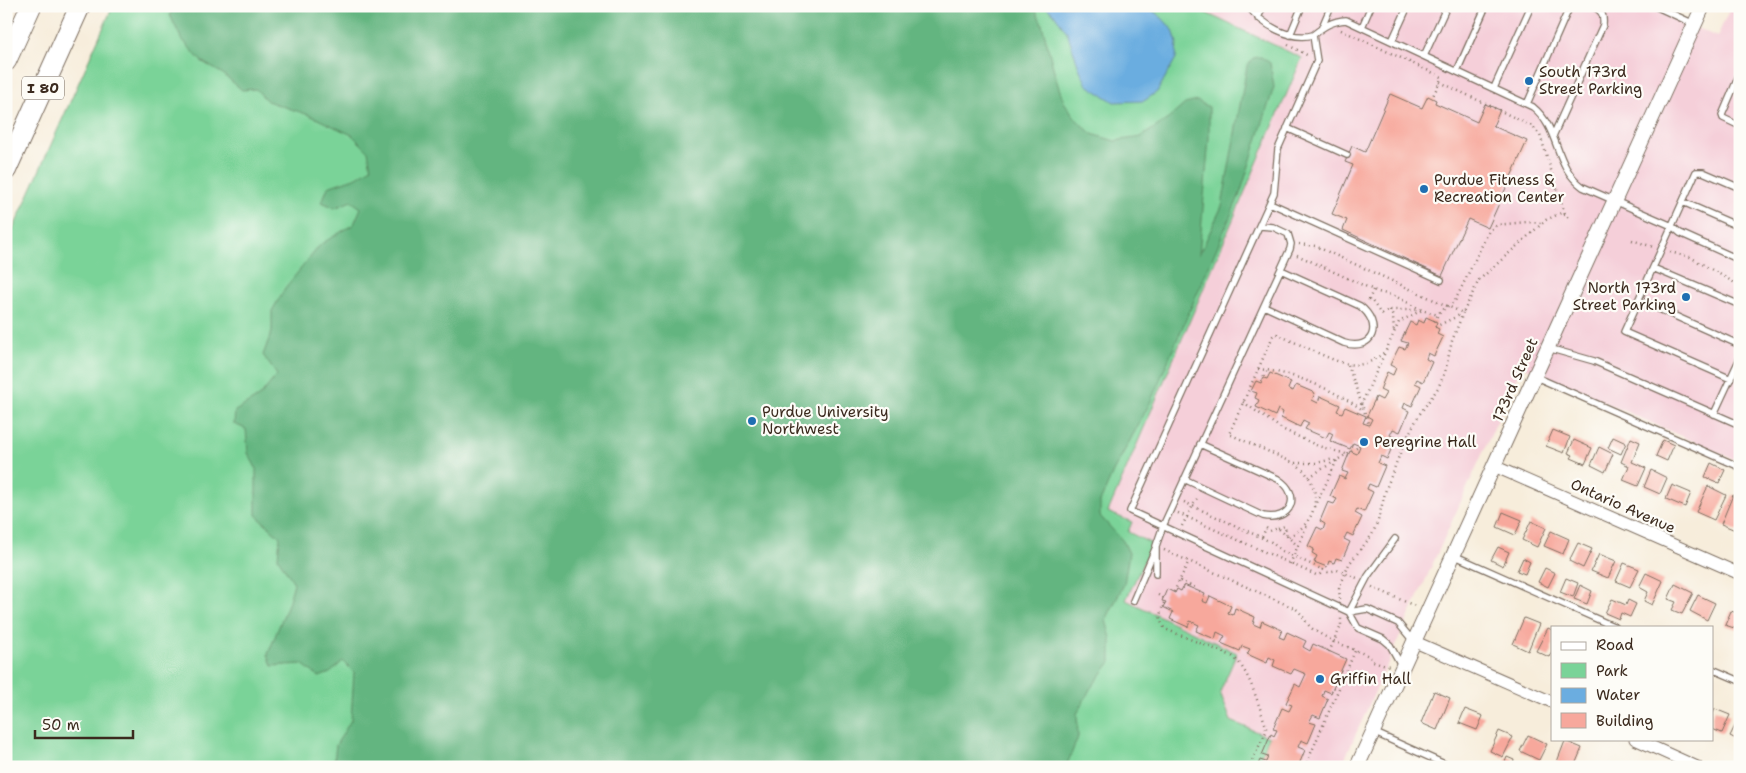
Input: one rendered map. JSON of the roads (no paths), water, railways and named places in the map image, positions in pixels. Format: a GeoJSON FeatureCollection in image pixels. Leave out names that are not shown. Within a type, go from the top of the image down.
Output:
{"type":"FeatureCollection","features":[{"type":"Feature","properties":{"kind":"highway","name":"I 80"},"geometry":{"type":"LineString","coordinates":[[6,61],[31,6]]}},
{"type":"Feature","properties":{"kind":"highway","name":"I 80"},"geometry":{"type":"LineString","coordinates":[[6,170],[80,6]]}},
{"type":"Feature","properties":{"kind":"street","name":"173rd Street"},"geometry":{"type":"LineString","coordinates":[[1357,767],[1703,6]]}},
{"type":"Feature","properties":{"kind":"street","name":"Ontario Avenue"},"geometry":{"type":"LineString","coordinates":[[1494,466],[1740,574]]}},
{"type":"Feature","properties":{"kind":"street"},"geometry":{"type":"LineString","coordinates":[[1413,641],[1551,702]]}},
{"type":"Feature","properties":{"kind":"street"},"geometry":{"type":"LineString","coordinates":[[1638,740],[1698,767]]}},
{"type":"Feature","properties":{"kind":"lane"},"geometry":{"type":"LineString","coordinates":[[1248,6],[1258,18],[1290,35],[1303,38],[1313,35],[1335,20],[1346,20],[1533,106],[1543,114],[1554,136],[1565,167],[1573,179],[1583,187],[1672,226],[1680,233],[1740,260]]}},
{"type":"Feature","properties":{"kind":"lane"},"geometry":{"type":"LineString","coordinates":[[1258,18],[1263,6]]}},
{"type":"Feature","properties":{"kind":"lane"},"geometry":{"type":"LineString","coordinates":[[1290,35],[1302,6]]}},
{"type":"Feature","properties":{"kind":"lane"},"geometry":{"type":"LineString","coordinates":[[1325,26],[1332,6]]}},
{"type":"Feature","properties":{"kind":"lane"},"geometry":{"type":"LineString","coordinates":[[1362,27],[1371,6]]}},
{"type":"Feature","properties":{"kind":"lane"},"geometry":{"type":"LineString","coordinates":[[1392,41],[1408,6]]}},
{"type":"Feature","properties":{"kind":"lane"},"geometry":{"type":"LineString","coordinates":[[1424,56],[1447,6]]}},
{"type":"Feature","properties":{"kind":"lane"},"geometry":{"type":"LineString","coordinates":[[1457,71],[1486,6]]}},
{"type":"Feature","properties":{"kind":"lane"},"geometry":{"type":"LineString","coordinates":[[1494,88],[1531,6]]}},
{"type":"Feature","properties":{"kind":"lane"},"geometry":{"type":"LineString","coordinates":[[1527,104],[1570,6]]}},
{"type":"Feature","properties":{"kind":"lane"},"geometry":{"type":"LineString","coordinates":[[1554,136],[1603,25],[1604,17],[1602,12],[1592,6]]}},
{"type":"Feature","properties":{"kind":"lane"},"geometry":{"type":"LineString","coordinates":[[1655,6],[1695,24]]}},
{"type":"Feature","properties":{"kind":"lane"},"geometry":{"type":"LineString","coordinates":[[1313,35],[1316,61],[1278,149],[1274,193],[1130,511],[1349,612],[1367,609],[1398,624],[1413,641]]}},
{"type":"Feature","properties":{"kind":"lane"},"geometry":{"type":"LineString","coordinates":[[1740,73],[1738,83],[1722,115],[1723,118],[1740,126]]}},
{"type":"Feature","properties":{"kind":"lane"},"geometry":{"type":"LineString","coordinates":[[1286,128],[1347,155]]}},
{"type":"Feature","properties":{"kind":"lane"},"geometry":{"type":"LineString","coordinates":[[1730,379],[1624,332],[1696,172],[1699,171],[1740,188]]}},
{"type":"Feature","properties":{"kind":"lane"},"geometry":{"type":"LineString","coordinates":[[1683,202],[1740,227]]}},
{"type":"Feature","properties":{"kind":"lane"},"geometry":{"type":"LineString","coordinates":[[1270,203],[1440,280]]}},
{"type":"Feature","properties":{"kind":"lane"},"geometry":{"type":"LineString","coordinates":[[1133,601],[1170,509],[1292,244],[1288,234],[1274,227],[1260,226]]}},
{"type":"Feature","properties":{"kind":"lane"},"geometry":{"type":"LineString","coordinates":[[1653,268],[1740,305]]}},
{"type":"Feature","properties":{"kind":"lane"},"geometry":{"type":"LineString","coordinates":[[1264,306],[1354,346],[1362,345],[1372,334],[1373,320],[1368,312],[1360,306],[1281,270]]}},
{"type":"Feature","properties":{"kind":"lane"},"geometry":{"type":"LineString","coordinates":[[1638,300],[1740,344]]}},
{"type":"Feature","properties":{"kind":"lane"},"geometry":{"type":"LineString","coordinates":[[1548,348],[1594,361],[1740,425]]}},
{"type":"Feature","properties":{"kind":"lane"},"geometry":{"type":"LineString","coordinates":[[1714,414],[1740,358]]}},
{"type":"Feature","properties":{"kind":"lane"},"geometry":{"type":"LineString","coordinates":[[1535,376],[1740,467]]}},
{"type":"Feature","properties":{"kind":"lane"},"geometry":{"type":"LineString","coordinates":[[1184,479],[1263,516],[1272,518],[1286,512],[1290,505],[1292,498],[1291,490],[1286,484],[1200,444]]}},
{"type":"Feature","properties":{"kind":"lane"},"geometry":{"type":"LineString","coordinates":[[1349,612],[1364,583],[1395,539]]}},
{"type":"Feature","properties":{"kind":"lane"},"geometry":{"type":"LineString","coordinates":[[1156,546],[1156,574]]}},
{"type":"Feature","properties":{"kind":"lane"},"geometry":{"type":"LineString","coordinates":[[1453,555],[1613,626]]}},
{"type":"Feature","properties":{"kind":"lane"},"geometry":{"type":"LineString","coordinates":[[1349,612],[1358,628],[1383,639],[1390,645],[1402,668]]}},
{"type":"Feature","properties":{"kind":"lane"},"geometry":{"type":"LineString","coordinates":[[1714,670],[1740,682]]}},
{"type":"Feature","properties":{"kind":"lane"},"geometry":{"type":"LineString","coordinates":[[1372,732],[1450,767]]}},
{"type":"Feature","properties":{"kind":"water"},"geometry":{"type":"Polygon","coordinates":[[[1045,6],[1147,6],[1173,30],[1177,43],[1176,58],[1157,92],[1144,101],[1114,102],[1087,85],[1067,32],[1054,14],[1045,6]]]}},
{"type":"Feature","properties":{"kind":"place","name":"South 173rd Street Parking"},"geometry":{"type":"Point","coordinates":[1529,81]}},
{"type":"Feature","properties":{"kind":"place","name":"Purdue Fitness & Recreation Center"},"geometry":{"type":"Point","coordinates":[1424,189]}},
{"type":"Feature","properties":{"kind":"place","name":"North 173rd Street Parking"},"geometry":{"type":"Point","coordinates":[1686,297]}},
{"type":"Feature","properties":{"kind":"place","name":"Purdue University Northwest"},"geometry":{"type":"Point","coordinates":[752,421]}},
{"type":"Feature","properties":{"kind":"place","name":"Peregrine Hall"},"geometry":{"type":"Point","coordinates":[1364,442]}},
{"type":"Feature","properties":{"kind":"place","name":"Griffin Hall"},"geometry":{"type":"Point","coordinates":[1320,679]}}]}
